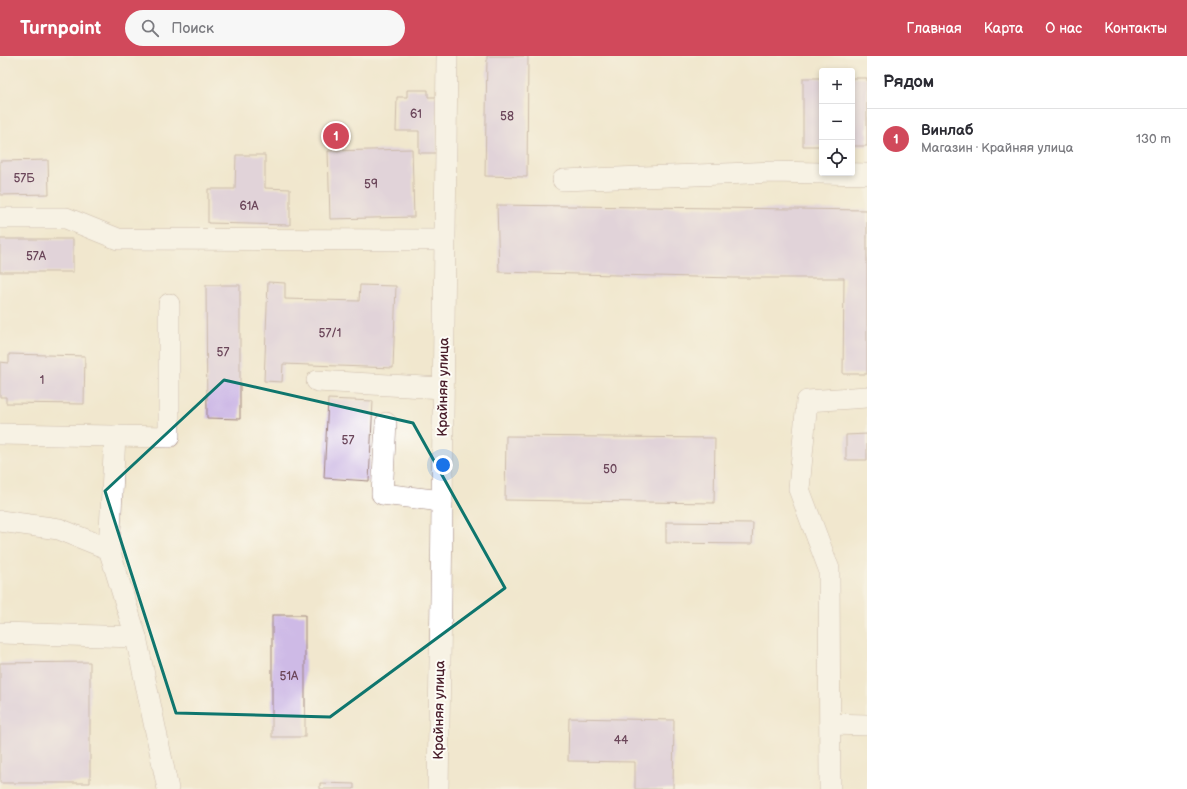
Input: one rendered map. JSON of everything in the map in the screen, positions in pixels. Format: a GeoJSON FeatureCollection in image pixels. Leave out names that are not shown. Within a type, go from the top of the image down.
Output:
{"type":"FeatureCollection","features":[{"type":"Feature","properties":{"kind":"street","name":"Крайняя улица"},"geometry":{"type":"LineString","coordinates":[[438,789],[447,56]]}},
{"type":"Feature","properties":{"kind":"street"},"geometry":{"type":"LineString","coordinates":[[563,180],[773,172],[867,174]]}},
{"type":"Feature","properties":{"kind":"street"},"geometry":{"type":"LineString","coordinates":[[0,218],[66,218],[118,239],[445,240]]}},
{"type":"Feature","properties":{"kind":"street"},"geometry":{"type":"LineString","coordinates":[[0,434],[168,437],[169,304]]}},
{"type":"Feature","properties":{"kind":"street"},"geometry":{"type":"LineString","coordinates":[[317,381],[443,388]]}},
{"type":"Feature","properties":{"kind":"street"},"geometry":{"type":"LineString","coordinates":[[830,789],[830,568],[799,489],[807,401],[867,397]]}},
{"type":"Feature","properties":{"kind":"street"},"geometry":{"type":"LineString","coordinates":[[386,423],[382,494],[442,501]]}},
{"type":"Feature","properties":{"kind":"street"},"geometry":{"type":"LineString","coordinates":[[115,436],[109,549],[136,637],[168,789]]}},
{"type":"Feature","properties":{"kind":"street"},"geometry":{"type":"LineString","coordinates":[[0,521],[59,530],[109,549]]}},
{"type":"Feature","properties":{"kind":"street"},"geometry":{"type":"LineString","coordinates":[[0,633],[136,637]]}},
{"type":"Feature","properties":{"kind":"street"},"geometry":{"type":"LineString","coordinates":[[830,724],[867,725]]}},
{"type":"Feature","properties":{"kind":"highlighted area"},"geometry":{"type":"Polygon","coordinates":[[[224,380],[413,423],[505,588],[330,717],[176,713],[105,491],[224,380]]]}},
{"type":"Feature","properties":{"kind":"building"},"geometry":{"type":"Polygon","coordinates":[[[487,56],[528,56],[527,177],[485,176],[487,56]]]}},
{"type":"Feature","properties":{"kind":"building"},"geometry":{"type":"Polygon","coordinates":[[[803,78],[819,78],[819,146],[803,146],[803,78]]]}},
{"type":"Feature","properties":{"kind":"building"},"geometry":{"type":"Polygon","coordinates":[[[855,78],[867,78],[867,146],[855,146],[855,78]]]}},
{"type":"Feature","properties":{"kind":"building"},"geometry":{"type":"Polygon","coordinates":[[[407,90],[428,90],[428,97],[437,97],[437,153],[419,153],[419,131],[396,131],[397,97],[407,97],[407,90]]]}},
{"type":"Feature","properties":{"kind":"building"},"geometry":{"type":"Polygon","coordinates":[[[412,149],[414,217],[330,219],[328,151],[412,149]]]}},
{"type":"Feature","properties":{"kind":"building"},"geometry":{"type":"Polygon","coordinates":[[[236,155],[265,155],[265,188],[290,189],[290,225],[208,223],[208,189],[235,189],[236,155]]]}},
{"type":"Feature","properties":{"kind":"building"},"geometry":{"type":"Polygon","coordinates":[[[48,160],[49,194],[0,195],[0,161],[48,160]]]}},
{"type":"Feature","properties":{"kind":"building"},"geometry":{"type":"Polygon","coordinates":[[[497,205],[867,210],[867,374],[843,374],[844,278],[734,278],[499,272],[497,205]]]}},
{"type":"Feature","properties":{"kind":"building"},"geometry":{"type":"Polygon","coordinates":[[[0,239],[73,239],[73,272],[0,272],[0,239]]]}},
{"type":"Feature","properties":{"kind":"building"},"geometry":{"type":"Polygon","coordinates":[[[268,282],[285,283],[285,299],[359,301],[360,285],[396,286],[393,368],[283,364],[282,382],[264,381],[268,282]]]}},
{"type":"Feature","properties":{"kind":"building"},"geometry":{"type":"Polygon","coordinates":[[[206,285],[240,285],[240,419],[207,418],[206,285]]]}},
{"type":"Feature","properties":{"kind":"building"},"geometry":{"type":"Polygon","coordinates":[[[9,354],[85,356],[84,404],[6,403],[6,397],[0,397],[0,362],[9,363],[9,354]]]}},
{"type":"Feature","properties":{"kind":"building"},"geometry":{"type":"Polygon","coordinates":[[[328,399],[373,401],[369,481],[324,478],[328,399]]]}},
{"type":"Feature","properties":{"kind":"building"},"geometry":{"type":"Polygon","coordinates":[[[867,434],[867,460],[846,460],[846,435],[867,434]]]}},
{"type":"Feature","properties":{"kind":"building"},"geometry":{"type":"Polygon","coordinates":[[[506,436],[715,438],[714,503],[505,500],[506,436]]]}},
{"type":"Feature","properties":{"kind":"building"},"geometry":{"type":"Polygon","coordinates":[[[666,522],[753,523],[752,544],[666,543],[666,522]]]}},
{"type":"Feature","properties":{"kind":"building"},"geometry":{"type":"Polygon","coordinates":[[[272,615],[305,615],[305,737],[272,737],[272,615]]]}},
{"type":"Feature","properties":{"kind":"building"},"geometry":{"type":"Polygon","coordinates":[[[90,662],[90,783],[0,783],[0,663],[90,662]]]}},
{"type":"Feature","properties":{"kind":"building"},"geometry":{"type":"Polygon","coordinates":[[[569,718],[674,720],[673,789],[635,789],[635,762],[568,761],[569,718]]]}},
{"type":"Feature","properties":{"kind":"building"},"geometry":{"type":"Polygon","coordinates":[[[320,783],[354,784],[354,789],[320,789],[320,783]]]}},
{"type":"Feature","properties":{"kind":"place","name":"Винлаб"},"geometry":{"type":"Point","coordinates":[336,136]}}]}
